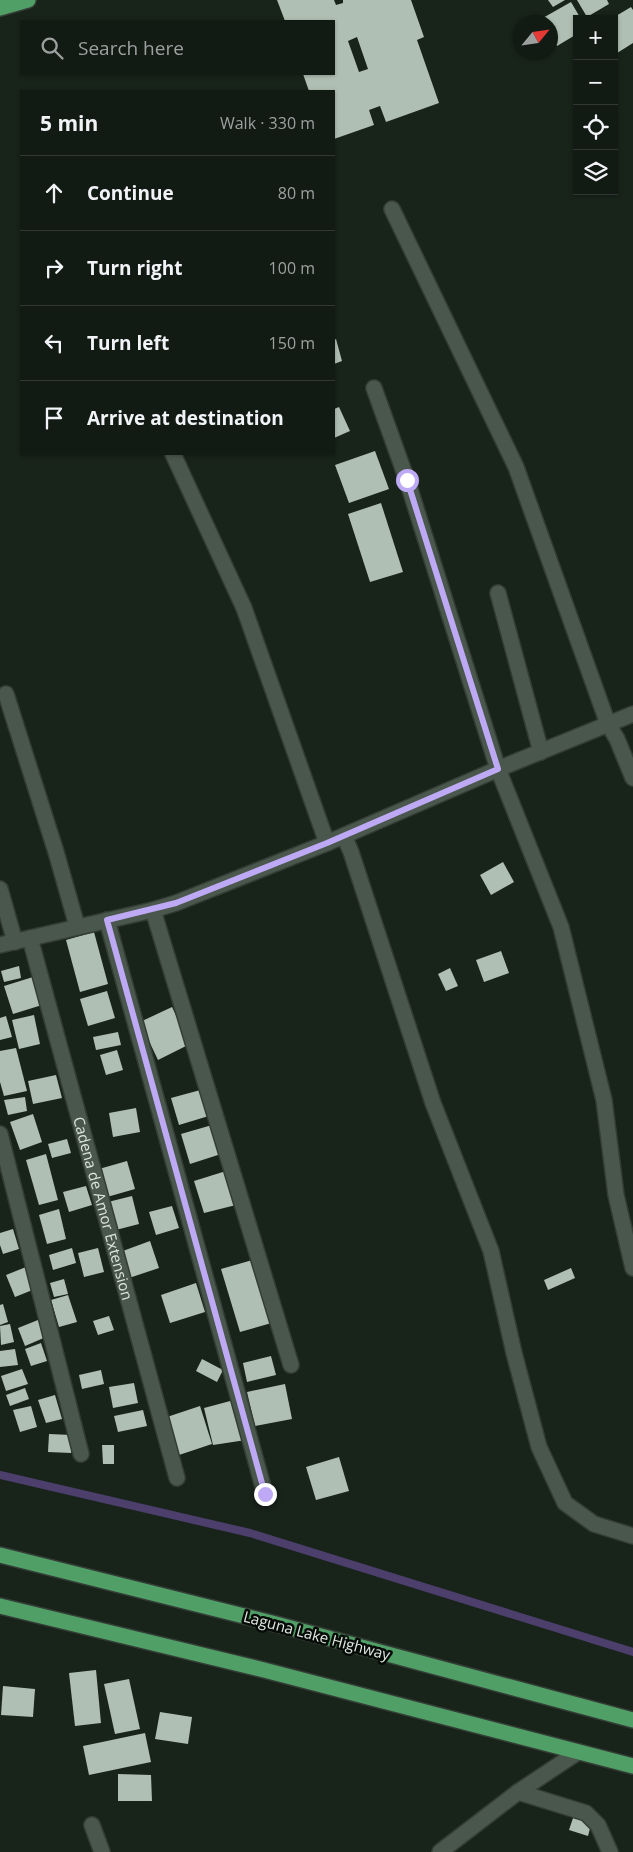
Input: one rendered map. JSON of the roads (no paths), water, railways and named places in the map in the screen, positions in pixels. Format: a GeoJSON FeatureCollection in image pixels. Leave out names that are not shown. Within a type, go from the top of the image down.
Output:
{"type":"FeatureCollection","features":[{"type":"Feature","properties":{"kind":"main road"},"geometry":{"type":"LineString","coordinates":[[0,8],[28,0]]}},
{"type":"Feature","properties":{"kind":"main road","name":"Laguna Lake Highway"},"geometry":{"type":"LineString","coordinates":[[0,1555],[295,1629],[633,1720]]}},
{"type":"Feature","properties":{"kind":"main road"},"geometry":{"type":"LineString","coordinates":[[0,1606],[264,1670],[633,1766]]}},
{"type":"Feature","properties":{"kind":"street"},"geometry":{"type":"LineString","coordinates":[[392,210],[516,467],[608,724],[633,778]]}},
{"type":"Feature","properties":{"kind":"street"},"geometry":{"type":"LineString","coordinates":[[374,388],[407,480],[498,769],[561,926],[604,1100],[616,1195],[633,1268]]}},
{"type":"Feature","properties":{"kind":"street"},"geometry":{"type":"LineString","coordinates":[[173,455],[244,608],[327,843]]}},
{"type":"Feature","properties":{"kind":"street"},"geometry":{"type":"LineString","coordinates":[[498,593],[541,752]]}},
{"type":"Feature","properties":{"kind":"street"},"geometry":{"type":"LineString","coordinates":[[6,694],[56,852],[77,926]]}},
{"type":"Feature","properties":{"kind":"street"},"geometry":{"type":"LineString","coordinates":[[0,889],[7,943],[153,910],[176,903],[327,843],[498,769],[633,714]]}},
{"type":"Feature","properties":{"kind":"street"},"geometry":{"type":"LineString","coordinates":[[344,836],[351,852],[433,1103],[491,1251],[538,1447],[565,1503],[594,1524],[633,1536]]}},
{"type":"Feature","properties":{"kind":"street"},"geometry":{"type":"LineString","coordinates":[[153,910],[292,1364]]}},
{"type":"Feature","properties":{"kind":"street"},"geometry":{"type":"LineString","coordinates":[[107,920],[265,1494]]}},
{"type":"Feature","properties":{"kind":"street","name":"Cadena de Amor Extension"},"geometry":{"type":"LineString","coordinates":[[30,938],[177,1478]]}},
{"type":"Feature","properties":{"kind":"street"},"geometry":{"type":"LineString","coordinates":[[0,1134],[81,1454]]}},
{"type":"Feature","properties":{"kind":"street"},"geometry":{"type":"LineString","coordinates":[[440,1852],[518,1792],[578,1752]]}},
{"type":"Feature","properties":{"kind":"street"},"geometry":{"type":"LineString","coordinates":[[518,1792],[586,1813],[598,1825],[610,1852]]}},
{"type":"Feature","properties":{"kind":"street"},"geometry":{"type":"LineString","coordinates":[[92,1825],[102,1852]]}},
{"type":"Feature","properties":{"kind":"waterway"},"geometry":{"type":"LineString","coordinates":[[0,1475],[250,1533],[633,1652]]}}]}
